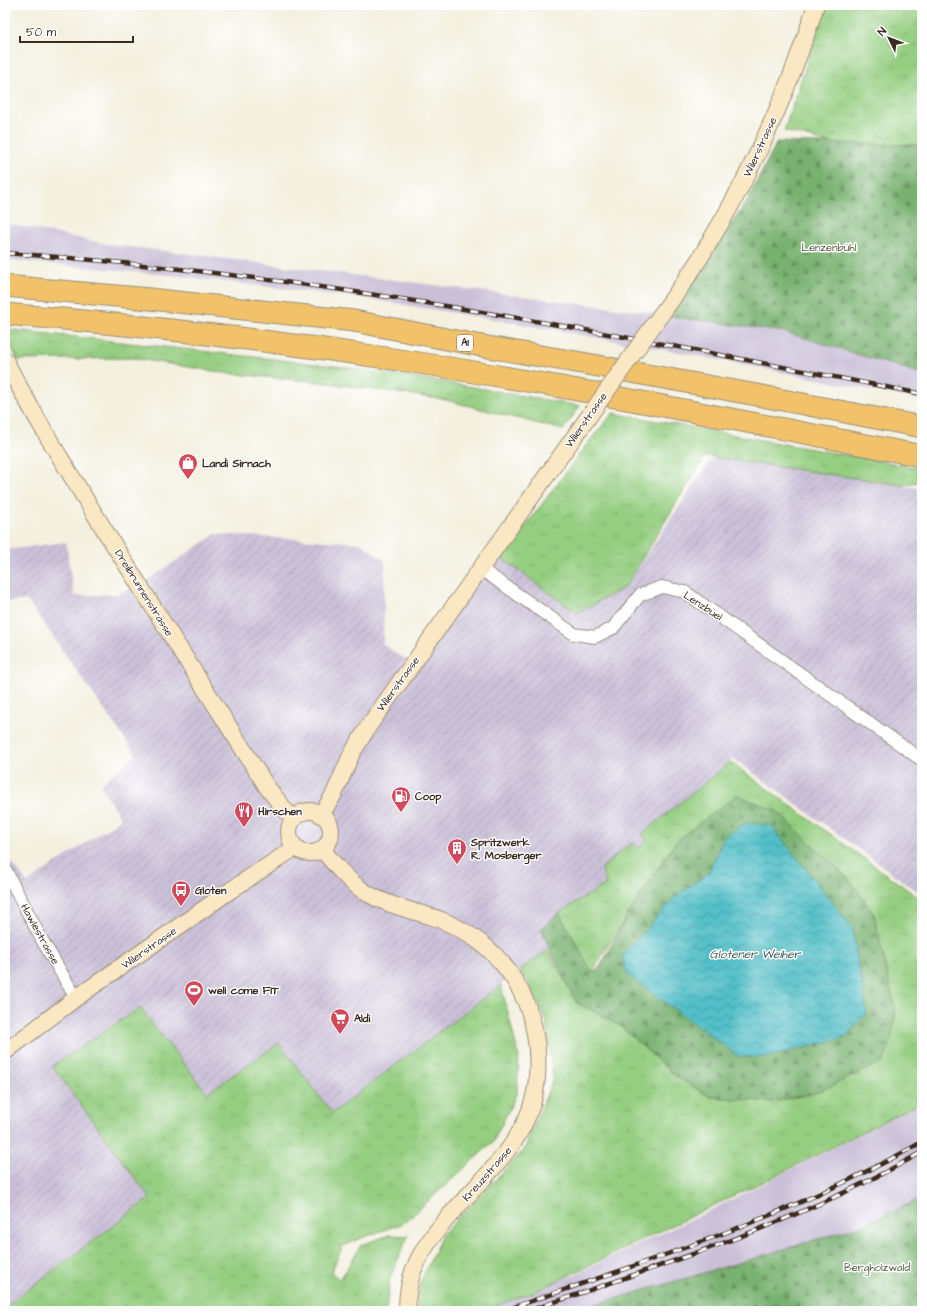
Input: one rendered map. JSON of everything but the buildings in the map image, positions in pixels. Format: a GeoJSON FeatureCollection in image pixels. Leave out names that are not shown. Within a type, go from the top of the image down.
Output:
{"type":"FeatureCollection","features":[{"type":"Feature","properties":{"kind":"highway","name":"A1"},"geometry":{"type":"LineString","coordinates":[[5,286],[135,298],[354,322],[747,393],[922,428]]}},
{"type":"Feature","properties":{"kind":"highway"},"geometry":{"type":"LineString","coordinates":[[5,314],[133,325],[242,338],[411,362],[650,403],[922,456]]}},
{"type":"Feature","properties":{"kind":"main road","name":"Wilerstrasse"},"geometry":{"type":"LineString","coordinates":[[321,815],[334,794],[352,753],[370,724],[655,323],[706,248],[757,157],[805,41],[816,5]]}},
{"type":"Feature","properties":{"kind":"main road","name":"Dreibrunnenstrasse"},"geometry":{"type":"LineString","coordinates":[[6,361],[58,454],[139,586],[267,788],[286,811],[294,818]]}},
{"type":"Feature","properties":{"kind":"main road"},"geometry":{"type":"LineString","coordinates":[[310,811],[321,815],[328,823],[330,834],[326,845],[322,849],[310,853],[296,848],[292,844],[289,833],[291,823],[294,818],[304,812],[310,811]]}},
{"type":"Feature","properties":{"kind":"main road","name":"Wilerstrasse"},"geometry":{"type":"LineString","coordinates":[[5,1052],[76,998],[231,890],[296,848]]}},
{"type":"Feature","properties":{"kind":"main road","name":"Kreuzstrasse"},"geometry":{"type":"LineString","coordinates":[[322,849],[346,877],[367,893],[384,901],[442,921],[461,930],[485,947],[504,966],[516,982],[530,1010],[535,1033],[538,1062],[537,1082],[527,1118],[518,1137],[503,1158],[430,1238],[414,1268],[408,1286],[407,1311]]}},
{"type":"Feature","properties":{"kind":"street","name":"Lenzbüel"},"geometry":{"type":"LineString","coordinates":[[481,568],[574,634],[595,637],[613,628],[640,595],[662,587],[685,592],[922,760]]}},
{"type":"Feature","properties":{"kind":"street","name":"Hawlestrasse"},"geometry":{"type":"LineString","coordinates":[[5,869],[42,940],[76,998]]}},
{"type":"Feature","properties":{"kind":"shaded area"},"geometry":{"type":"Polygon","coordinates":[[[5,223],[101,243],[647,312],[785,332],[922,374],[922,400],[700,356],[504,321],[369,299],[170,275],[5,260],[5,223]]]}},
{"type":"Feature","properties":{"kind":"shaded area"},"geometry":{"type":"Polygon","coordinates":[[[718,449],[922,489],[922,895],[733,758],[656,823],[656,860],[548,949],[332,1113],[279,1043],[207,1093],[140,1008],[52,1067],[150,1198],[5,1307],[5,853],[27,883],[121,819],[100,785],[136,755],[27,600],[5,602],[5,550],[66,542],[74,596],[116,594],[139,586],[216,534],[360,543],[385,561],[383,644],[398,655],[414,662],[493,552],[625,587],[718,449]]]}},
{"type":"Feature","properties":{"kind":"shaded area"},"geometry":{"type":"Polygon","coordinates":[[[922,1103],[922,1198],[861,1226],[572,1311],[414,1311],[449,1301],[571,1276],[703,1214],[922,1103]]]}},
{"type":"Feature","properties":{"kind":"green space"},"geometry":{"type":"Polygon","coordinates":[[[826,5],[922,5],[922,145],[834,144],[784,131],[826,5]]]}},
{"type":"Feature","properties":{"kind":"green space","name":"Lenzenbühl"},"geometry":{"type":"Polygon","coordinates":[[[777,142],[922,145],[922,374],[785,332],[669,316],[748,199],[777,142]]]}},
{"type":"Feature","properties":{"kind":"green space"},"geometry":{"type":"Polygon","coordinates":[[[5,329],[343,367],[438,381],[580,406],[563,430],[446,400],[328,383],[225,373],[133,358],[17,360],[5,329]]]}},
{"type":"Feature","properties":{"kind":"green space"},"geometry":{"type":"Polygon","coordinates":[[[613,413],[922,468],[922,481],[902,485],[705,456],[625,587],[577,613],[493,552],[509,548],[591,439],[613,413]]]}},
{"type":"Feature","properties":{"kind":"green space"},"geometry":{"type":"Polygon","coordinates":[[[730,762],[922,900],[922,1087],[919,1089],[916,1105],[777,1175],[534,1292],[480,1311],[416,1311],[420,1283],[442,1235],[524,1150],[553,1079],[546,1020],[527,980],[519,971],[548,949],[576,1002],[619,1025],[675,1076],[711,1097],[773,1102],[818,1092],[896,1014],[874,914],[677,840],[592,972],[559,913],[606,884],[601,868],[633,842],[638,848],[647,840],[642,834],[730,762]]]}},
{"type":"Feature","properties":{"kind":"green space"},"geometry":{"type":"Polygon","coordinates":[[[737,795],[777,811],[849,879],[874,914],[896,1014],[890,1045],[883,1062],[818,1092],[773,1102],[711,1097],[675,1076],[619,1025],[576,1002],[541,930],[559,913],[592,972],[600,967],[626,917],[677,840],[737,795]],[[725,836],[708,873],[674,898],[739,1057],[725,836]]]}},
{"type":"Feature","properties":{"kind":"green space"},"geometry":{"type":"Polygon","coordinates":[[[501,985],[519,1057],[517,1093],[493,1142],[404,1223],[343,1246],[331,1272],[340,1280],[361,1245],[389,1235],[408,1236],[390,1278],[385,1311],[5,1311],[5,1307],[150,1198],[52,1066],[140,1008],[207,1093],[279,1043],[332,1113],[501,985]]]}},
{"type":"Feature","properties":{"kind":"green space","name":"Bergholzwald"},"geometry":{"type":"Polygon","coordinates":[[[922,1198],[922,1311],[572,1311],[861,1226],[922,1198]]]}},
{"type":"Feature","properties":{"kind":"water","name":"Glotener Weiher"},"geometry":{"type":"Polygon","coordinates":[[[746,823],[771,825],[852,927],[867,1012],[846,1037],[768,1057],[739,1057],[627,974],[622,956],[674,898],[708,873],[725,836],[746,823]]]}},
{"type":"Feature","properties":{"kind":"railway"},"geometry":{"type":"LineString","coordinates":[[5,253],[121,263],[351,291],[580,329],[922,394]]}},
{"type":"Feature","properties":{"kind":"railway"},"geometry":{"type":"LineString","coordinates":[[502,1311],[663,1256],[769,1216],[872,1169],[922,1142]]}},
{"type":"Feature","properties":{"kind":"railway"},"geometry":{"type":"LineString","coordinates":[[528,1311],[679,1259],[779,1221],[875,1177],[922,1152]]}},
{"type":"Feature","properties":{"kind":"place","name":"Landi Sirnach"},"geometry":{"type":"Point","coordinates":[188,480]}},
{"type":"Feature","properties":{"kind":"place","name":"Coop"},"geometry":{"type":"Point","coordinates":[401,813]}},
{"type":"Feature","properties":{"kind":"place","name":"Hirschen"},"geometry":{"type":"Point","coordinates":[244,828]}},
{"type":"Feature","properties":{"kind":"place","name":"Spritzwerk R. Mosberger"},"geometry":{"type":"Point","coordinates":[457,865]}},
{"type":"Feature","properties":{"kind":"place","name":"Gloten"},"geometry":{"type":"Point","coordinates":[181,907]}},
{"type":"Feature","properties":{"kind":"place","name":"well come FIT"},"geometry":{"type":"Point","coordinates":[194,1007]}},
{"type":"Feature","properties":{"kind":"place","name":"Aldi"},"geometry":{"type":"Point","coordinates":[340,1035]}}]}
